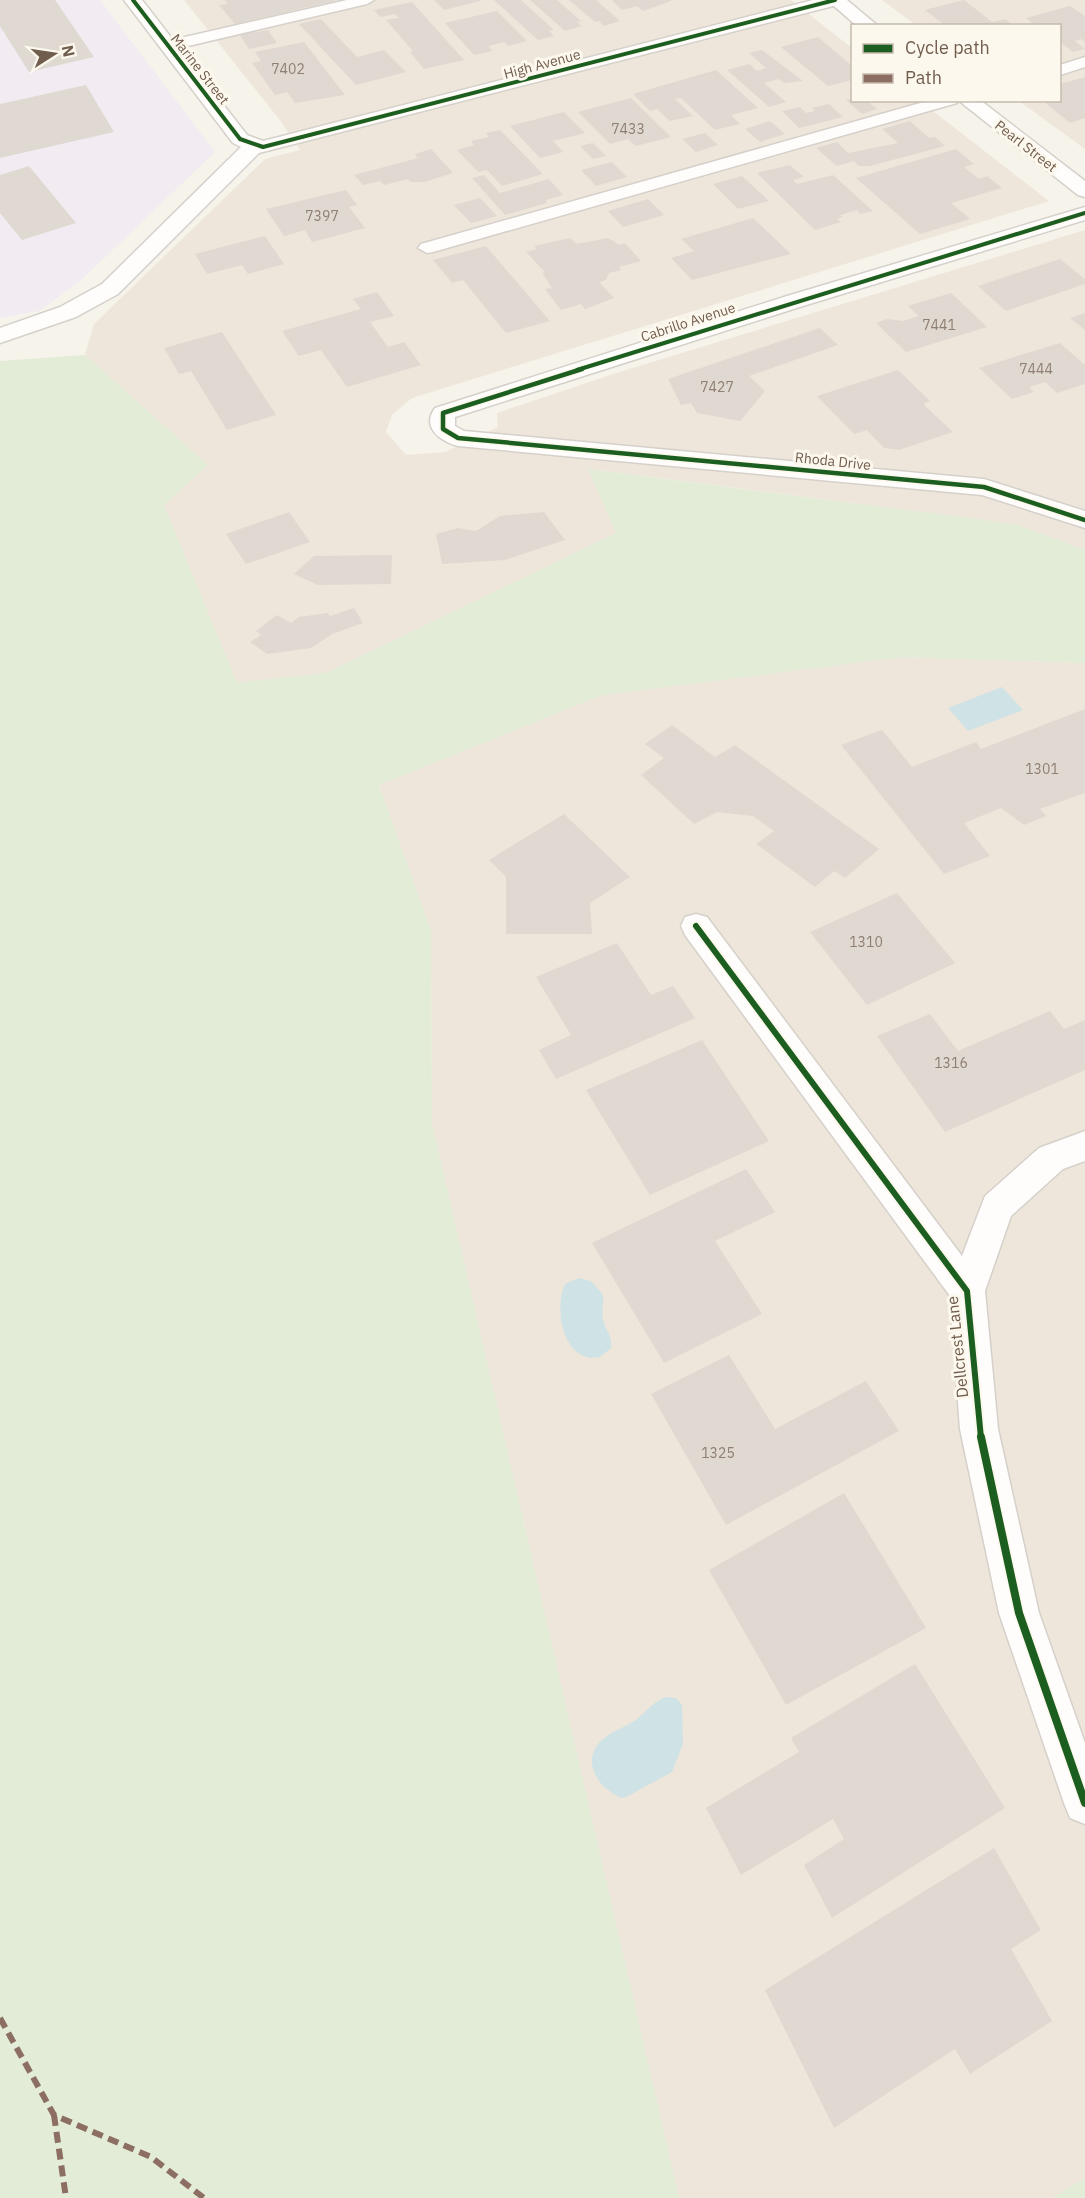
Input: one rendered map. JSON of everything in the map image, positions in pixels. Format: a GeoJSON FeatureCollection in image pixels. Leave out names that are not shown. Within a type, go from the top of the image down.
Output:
{"type":"FeatureCollection","features":[{"type":"Feature","properties":{"kind":"street","name":"Marine Street"},"geometry":{"type":"LineString","coordinates":[[133,0],[240,139],[254,146]]}},
{"type":"Feature","properties":{"kind":"street"},"geometry":{"type":"LineString","coordinates":[[835,0],[866,24]]}},
{"type":"Feature","properties":{"kind":"street","name":"High Avenue"},"geometry":{"type":"LineString","coordinates":[[254,146],[272,146],[835,0]]}},
{"type":"Feature","properties":{"kind":"street","name":"Pearl Street"},"geometry":{"type":"LineString","coordinates":[[970,102],[1085,191]]}},
{"type":"Feature","properties":{"kind":"street"},"geometry":{"type":"LineString","coordinates":[[0,336],[68,312],[110,289],[254,146]]}},
{"type":"Feature","properties":{"kind":"street","name":"Cabrillo Avenue"},"geometry":{"type":"LineString","coordinates":[[574,448],[458,438],[443,429],[443,413],[795,301],[1085,213]]}},
{"type":"Feature","properties":{"kind":"street","name":"Rhoda Drive"},"geometry":{"type":"LineString","coordinates":[[574,448],[984,487],[1085,520]]}},
{"type":"Feature","properties":{"kind":"street","name":"Dellcrest Lane"},"geometry":{"type":"LineString","coordinates":[[696,926],[967,1291],[979,1430],[1019,1613],[1085,1803]]}},
{"type":"Feature","properties":{"kind":"street"},"geometry":{"type":"LineString","coordinates":[[967,1291],[997,1207],[1051,1158],[1085,1146]]}},
{"type":"Feature","properties":{"kind":"lane"},"geometry":{"type":"LineString","coordinates":[[167,46],[367,0]]}},
{"type":"Feature","properties":{"kind":"lane"},"geometry":{"type":"LineString","coordinates":[[1061,69],[1085,62]]}},
{"type":"Feature","properties":{"kind":"lane"},"geometry":{"type":"LineString","coordinates":[[427,248],[944,102]]}},
{"type":"Feature","properties":{"kind":"shaded area"},"geometry":{"type":"Polygon","coordinates":[[[0,0],[100,0],[215,152],[80,281],[39,311],[0,318],[0,0]]]}},
{"type":"Feature","properties":{"kind":"shaded area"},"geometry":{"type":"Polygon","coordinates":[[[184,0],[791,0],[851,47],[851,102],[921,102],[1049,201],[412,398],[392,415],[386,432],[406,455],[445,452],[498,427],[497,413],[613,374],[1085,230],[1085,550],[1015,524],[589,469],[616,533],[326,673],[236,683],[164,505],[208,465],[85,355],[94,324],[265,159],[300,150],[279,119],[184,0]]]}},
{"type":"Feature","properties":{"kind":"shaded area"},"geometry":{"type":"Polygon","coordinates":[[[882,0],[1085,0],[1085,149],[1020,102],[1061,102],[1061,24],[915,24],[882,0]]]}},
{"type":"Feature","properties":{"kind":"shaded area"},"geometry":{"type":"Polygon","coordinates":[[[902,657],[1085,663],[1085,2178],[1052,2198],[679,2198],[432,1123],[431,931],[379,785],[602,695],[902,657]]]}},
{"type":"Feature","properties":{"kind":"shaded area"},"geometry":{"type":"Polygon","coordinates":[[[1002,687],[1023,710],[968,731],[948,708],[1002,687]]]}},
{"type":"Feature","properties":{"kind":"shaded area"},"geometry":{"type":"Polygon","coordinates":[[[579,1278],[591,1281],[602,1293],[602,1313],[610,1336],[611,1348],[600,1357],[588,1357],[578,1352],[564,1333],[560,1307],[565,1284],[579,1278]]]}},
{"type":"Feature","properties":{"kind":"shaded area"},"geometry":{"type":"Polygon","coordinates":[[[665,1697],[676,1698],[682,1705],[683,1744],[672,1772],[621,1798],[605,1788],[594,1773],[592,1756],[603,1739],[636,1720],[665,1697]]]}},
{"type":"Feature","properties":{"kind":"green space"},"geometry":{"type":"Polygon","coordinates":[[[85,355],[208,465],[164,505],[237,683],[326,673],[616,533],[588,469],[1015,524],[1085,550],[1085,663],[902,657],[602,695],[379,785],[431,931],[432,1123],[679,2198],[0,2198],[0,361],[85,355]]]}},
{"type":"Feature","properties":{"kind":"green space"},"geometry":{"type":"Polygon","coordinates":[[[1085,2178],[1085,2198],[1052,2198],[1085,2178]]]}},
{"type":"Feature","properties":{"kind":"building"},"geometry":{"type":"Polygon","coordinates":[[[0,0],[55,0],[94,57],[29,72],[0,26],[0,0]]]}},
{"type":"Feature","properties":{"kind":"building"},"geometry":{"type":"Polygon","coordinates":[[[225,0],[334,1],[235,24],[219,5],[228,4],[225,0]]]}},
{"type":"Feature","properties":{"kind":"building"},"geometry":{"type":"Polygon","coordinates":[[[434,0],[480,0],[480,1],[444,10],[434,0]]]}},
{"type":"Feature","properties":{"kind":"building"},"geometry":{"type":"Polygon","coordinates":[[[494,0],[521,0],[554,30],[549,31],[554,36],[538,40],[494,0]]]}},
{"type":"Feature","properties":{"kind":"building"},"geometry":{"type":"Polygon","coordinates":[[[530,0],[557,0],[581,21],[577,22],[582,26],[565,31],[530,0]]]}},
{"type":"Feature","properties":{"kind":"building"},"geometry":{"type":"Polygon","coordinates":[[[569,0],[596,0],[620,21],[604,26],[599,21],[595,22],[569,0]]]}},
{"type":"Feature","properties":{"kind":"building"},"geometry":{"type":"Polygon","coordinates":[[[612,0],[671,1],[643,11],[637,6],[622,10],[612,0]]]}},
{"type":"Feature","properties":{"kind":"building"},"geometry":{"type":"Polygon","coordinates":[[[964,0],[992,22],[1005,19],[1011,24],[943,24],[925,10],[964,0]]]}},
{"type":"Feature","properties":{"kind":"building"},"geometry":{"type":"Polygon","coordinates":[[[412,2],[464,60],[424,69],[410,52],[413,51],[386,20],[399,18],[395,14],[380,17],[374,10],[412,2]]]}},
{"type":"Feature","properties":{"kind":"building"},"geometry":{"type":"Polygon","coordinates":[[[1070,6],[1085,16],[1085,42],[1081,39],[1075,41],[1085,49],[1073,52],[1061,43],[1061,24],[1034,24],[1026,18],[1070,6]]]}},
{"type":"Feature","properties":{"kind":"building"},"geometry":{"type":"Polygon","coordinates":[[[497,11],[527,41],[508,46],[504,42],[488,46],[493,51],[474,55],[445,23],[497,11]]]}},
{"type":"Feature","properties":{"kind":"building"},"geometry":{"type":"Polygon","coordinates":[[[321,19],[357,57],[384,50],[406,72],[356,85],[299,24],[321,19]]]}},
{"type":"Feature","properties":{"kind":"building"},"geometry":{"type":"Polygon","coordinates":[[[268,30],[277,43],[249,49],[240,35],[268,30]]]}},
{"type":"Feature","properties":{"kind":"building"},"geometry":{"type":"Polygon","coordinates":[[[818,37],[851,65],[851,80],[828,86],[781,47],[818,37]]]}},
{"type":"Feature","properties":{"kind":"building"},"geometry":{"type":"Polygon","coordinates":[[[304,42],[345,95],[295,103],[287,92],[275,95],[252,63],[261,61],[255,52],[304,42]]]}},
{"type":"Feature","properties":{"kind":"building"},"geometry":{"type":"Polygon","coordinates":[[[762,50],[803,81],[784,83],[779,79],[764,83],[786,102],[769,107],[727,70],[749,64],[757,71],[766,68],[749,53],[762,50]]]}},
{"type":"Feature","properties":{"kind":"building"},"geometry":{"type":"Polygon","coordinates":[[[716,70],[758,108],[731,115],[740,124],[715,130],[681,98],[675,99],[693,116],[670,121],[657,109],[650,111],[633,94],[716,70]]]}},
{"type":"Feature","properties":{"kind":"building"},"geometry":{"type":"Polygon","coordinates":[[[1085,77],[1085,118],[1070,123],[1044,102],[1061,102],[1061,84],[1085,77]]]}},
{"type":"Feature","properties":{"kind":"building"},"geometry":{"type":"Polygon","coordinates":[[[86,85],[114,132],[0,158],[0,104],[86,85]]]}},
{"type":"Feature","properties":{"kind":"building"},"geometry":{"type":"Polygon","coordinates":[[[631,98],[671,137],[636,146],[628,139],[610,144],[578,112],[631,98]]]}},
{"type":"Feature","properties":{"kind":"building"},"geometry":{"type":"Polygon","coordinates":[[[851,98],[851,102],[868,102],[877,109],[862,114],[846,100],[851,98]]]}},
{"type":"Feature","properties":{"kind":"building"},"geometry":{"type":"Polygon","coordinates":[[[829,104],[843,117],[799,128],[782,111],[800,107],[806,113],[815,111],[812,108],[829,104]]]}},
{"type":"Feature","properties":{"kind":"building"},"geometry":{"type":"Polygon","coordinates":[[[564,112],[585,133],[553,141],[563,152],[540,158],[510,126],[564,112]]]}},
{"type":"Feature","properties":{"kind":"building"},"geometry":{"type":"Polygon","coordinates":[[[770,121],[785,134],[760,142],[745,129],[770,121]]]}},
{"type":"Feature","properties":{"kind":"building"},"geometry":{"type":"Polygon","coordinates":[[[910,121],[929,138],[935,137],[945,146],[870,166],[859,166],[854,161],[837,166],[816,148],[837,142],[848,153],[898,143],[882,129],[910,121]]]}},
{"type":"Feature","properties":{"kind":"building"},"geometry":{"type":"Polygon","coordinates":[[[500,130],[543,174],[502,186],[487,170],[478,172],[457,150],[474,145],[471,141],[489,137],[486,133],[500,130]]]}},
{"type":"Feature","properties":{"kind":"building"},"geometry":{"type":"Polygon","coordinates":[[[705,133],[718,145],[696,152],[682,139],[705,133]]]}},
{"type":"Feature","properties":{"kind":"building"},"geometry":{"type":"Polygon","coordinates":[[[593,143],[606,156],[593,159],[580,146],[593,143]]]}},
{"type":"Feature","properties":{"kind":"building"},"geometry":{"type":"Polygon","coordinates":[[[431,149],[453,173],[424,182],[411,182],[408,179],[384,185],[380,181],[363,185],[354,175],[418,158],[415,154],[431,149]]]}},
{"type":"Feature","properties":{"kind":"building"},"geometry":{"type":"Polygon","coordinates":[[[956,149],[974,164],[964,167],[979,179],[987,176],[1002,188],[951,203],[970,219],[920,234],[856,178],[956,149]]]}},
{"type":"Feature","properties":{"kind":"building"},"geometry":{"type":"Polygon","coordinates":[[[612,162],[627,177],[596,186],[581,170],[612,162]]]}},
{"type":"Feature","properties":{"kind":"building"},"geometry":{"type":"Polygon","coordinates":[[[790,165],[804,177],[793,180],[797,184],[833,175],[873,211],[860,214],[857,210],[840,215],[843,217],[837,219],[841,222],[815,230],[757,173],[790,165]]]}},
{"type":"Feature","properties":{"kind":"building"},"geometry":{"type":"Polygon","coordinates":[[[29,166],[76,223],[22,240],[0,213],[0,175],[29,166]]]}},
{"type":"Feature","properties":{"kind":"building"},"geometry":{"type":"Polygon","coordinates":[[[484,175],[500,193],[549,179],[563,195],[546,200],[547,203],[505,215],[472,178],[484,175]]]}},
{"type":"Feature","properties":{"kind":"building"},"geometry":{"type":"Polygon","coordinates":[[[742,176],[769,201],[738,209],[713,184],[742,176]]]}},
{"type":"Feature","properties":{"kind":"building"},"geometry":{"type":"Polygon","coordinates":[[[346,190],[357,205],[349,207],[365,228],[312,242],[305,230],[284,236],[266,209],[346,190]]]}},
{"type":"Feature","properties":{"kind":"building"},"geometry":{"type":"Polygon","coordinates":[[[480,198],[497,216],[471,223],[454,205],[480,198]]]}},
{"type":"Feature","properties":{"kind":"building"},"geometry":{"type":"Polygon","coordinates":[[[648,199],[664,215],[623,227],[608,211],[648,199]]]}},
{"type":"Feature","properties":{"kind":"building"},"geometry":{"type":"Polygon","coordinates":[[[753,218],[791,254],[692,280],[671,258],[694,251],[681,239],[753,218]]]}},
{"type":"Feature","properties":{"kind":"building"},"geometry":{"type":"Polygon","coordinates":[[[265,236],[284,264],[248,274],[242,265],[207,274],[195,254],[265,236]]]}},
{"type":"Feature","properties":{"kind":"building"},"geometry":{"type":"Polygon","coordinates":[[[570,238],[577,244],[608,238],[619,245],[625,243],[641,261],[619,267],[621,270],[609,273],[606,280],[599,282],[614,298],[585,309],[581,304],[561,310],[545,289],[552,288],[542,273],[545,272],[526,252],[537,249],[534,246],[570,238]]]}},
{"type":"Feature","properties":{"kind":"building"},"geometry":{"type":"Polygon","coordinates":[[[486,246],[550,321],[506,333],[463,280],[452,283],[433,260],[486,246]]]}},
{"type":"Feature","properties":{"kind":"building"},"geometry":{"type":"Polygon","coordinates":[[[1060,259],[1085,279],[1085,284],[1006,311],[978,286],[1060,259]]]}},
{"type":"Feature","properties":{"kind":"building"},"geometry":{"type":"Polygon","coordinates":[[[377,292],[394,316],[370,322],[388,347],[404,342],[421,365],[347,387],[321,350],[299,356],[282,331],[361,309],[353,299],[377,292]]]}},
{"type":"Feature","properties":{"kind":"building"},"geometry":{"type":"Polygon","coordinates":[[[951,293],[987,327],[906,352],[876,323],[887,319],[903,321],[919,316],[908,306],[951,293]]]}},
{"type":"Feature","properties":{"kind":"building"},"geometry":{"type":"Polygon","coordinates":[[[1085,313],[1085,330],[1070,318],[1085,313]]]}},
{"type":"Feature","properties":{"kind":"building"},"geometry":{"type":"Polygon","coordinates":[[[820,328],[838,345],[749,376],[765,391],[740,421],[697,413],[691,403],[681,405],[668,379],[820,328]]]}},
{"type":"Feature","properties":{"kind":"building"},"geometry":{"type":"Polygon","coordinates":[[[222,332],[276,415],[227,430],[191,371],[179,374],[164,348],[222,332]]]}},
{"type":"Feature","properties":{"kind":"building"},"geometry":{"type":"Polygon","coordinates":[[[1060,343],[1085,365],[1085,384],[1057,393],[1045,382],[1029,387],[1034,392],[1012,399],[979,368],[1060,343]]]}},
{"type":"Feature","properties":{"kind":"building"},"geometry":{"type":"Polygon","coordinates":[[[898,370],[930,401],[923,404],[953,432],[899,450],[884,448],[867,430],[854,434],[817,396],[898,370]]]}},
{"type":"Feature","properties":{"kind":"building"},"geometry":{"type":"Polygon","coordinates":[[[289,512],[310,542],[246,564],[226,534],[289,512]]]}},
{"type":"Feature","properties":{"kind":"building"},"geometry":{"type":"Polygon","coordinates":[[[544,512],[565,540],[505,560],[442,564],[436,534],[458,528],[476,531],[500,516],[544,512]]]}},
{"type":"Feature","properties":{"kind":"building"},"geometry":{"type":"Polygon","coordinates":[[[392,555],[391,584],[318,585],[294,574],[314,556],[392,555]]]}},
{"type":"Feature","properties":{"kind":"building"},"geometry":{"type":"Polygon","coordinates":[[[354,608],[363,623],[332,634],[311,648],[267,654],[250,642],[261,635],[256,631],[277,615],[291,623],[299,617],[328,613],[330,616],[354,608]]]}},
{"type":"Feature","properties":{"kind":"building"},"geometry":{"type":"Polygon","coordinates":[[[1085,709],[1085,793],[1040,809],[1046,816],[1024,825],[1001,808],[964,823],[990,856],[944,874],[841,745],[882,730],[912,767],[976,742],[981,749],[1085,709]]]}},
{"type":"Feature","properties":{"kind":"building"},"geometry":{"type":"Polygon","coordinates":[[[672,725],[715,757],[735,745],[879,849],[845,878],[834,871],[815,887],[756,844],[774,831],[753,816],[717,812],[694,824],[641,775],[664,758],[645,744],[672,725]]]}},
{"type":"Feature","properties":{"kind":"building"},"geometry":{"type":"Polygon","coordinates":[[[564,814],[630,877],[590,903],[592,934],[506,934],[506,877],[489,860],[564,814]]]}},
{"type":"Feature","properties":{"kind":"building"},"geometry":{"type":"Polygon","coordinates":[[[897,893],[955,963],[867,1005],[810,932],[897,893]]]}},
{"type":"Feature","properties":{"kind":"building"},"geometry":{"type":"Polygon","coordinates":[[[617,943],[651,995],[673,986],[695,1018],[556,1079],[539,1050],[571,1035],[536,977],[617,943]]]}},
{"type":"Feature","properties":{"kind":"building"},"geometry":{"type":"Polygon","coordinates":[[[1050,1011],[1064,1029],[1085,1020],[1085,1070],[945,1132],[877,1036],[930,1014],[958,1051],[1050,1011]]]}},
{"type":"Feature","properties":{"kind":"building"},"geometry":{"type":"Polygon","coordinates":[[[702,1040],[769,1141],[650,1195],[586,1090],[702,1040]]]}},
{"type":"Feature","properties":{"kind":"building"},"geometry":{"type":"Polygon","coordinates":[[[746,1169],[775,1212],[715,1241],[762,1314],[664,1363],[592,1243],[746,1169]]]}},
{"type":"Feature","properties":{"kind":"building"},"geometry":{"type":"Polygon","coordinates":[[[729,1355],[775,1429],[866,1381],[899,1431],[726,1525],[651,1394],[729,1355]]]}},
{"type":"Feature","properties":{"kind":"building"},"geometry":{"type":"Polygon","coordinates":[[[844,1493],[926,1628],[786,1705],[709,1570],[844,1493]]]}},
{"type":"Feature","properties":{"kind":"building"},"geometry":{"type":"Polygon","coordinates":[[[915,1664],[1005,1808],[832,1918],[804,1865],[844,1839],[833,1819],[741,1875],[706,1808],[799,1752],[791,1738],[915,1664]]]}},
{"type":"Feature","properties":{"kind":"building"},"geometry":{"type":"Polygon","coordinates":[[[994,1848],[1041,1930],[1011,1949],[1052,2021],[970,2074],[955,2049],[834,2128],[765,1990],[994,1848]]]}},
{"type":"Feature","properties":{"kind":"marked path"},"geometry":{"type":"LineString","coordinates":[[0,2018],[54,2115],[151,2157],[204,2198]]}},
{"type":"Feature","properties":{"kind":"marked path"},"geometry":{"type":"LineString","coordinates":[[54,2115],[66,2198]]}},
{"type":"Feature","properties":{"kind":"cycle path"},"geometry":{"type":"LineString","coordinates":[[133,0],[240,139],[254,146],[263,147],[835,0]]}},
{"type":"Feature","properties":{"kind":"cycle path"},"geometry":{"type":"LineString","coordinates":[[1085,213],[795,301],[443,413],[443,429],[458,438],[984,487],[1085,520]]}},
{"type":"Feature","properties":{"kind":"cycle path"},"geometry":{"type":"LineString","coordinates":[[696,926],[967,1291],[979,1429],[1019,1613],[1085,1803]]}}]}
